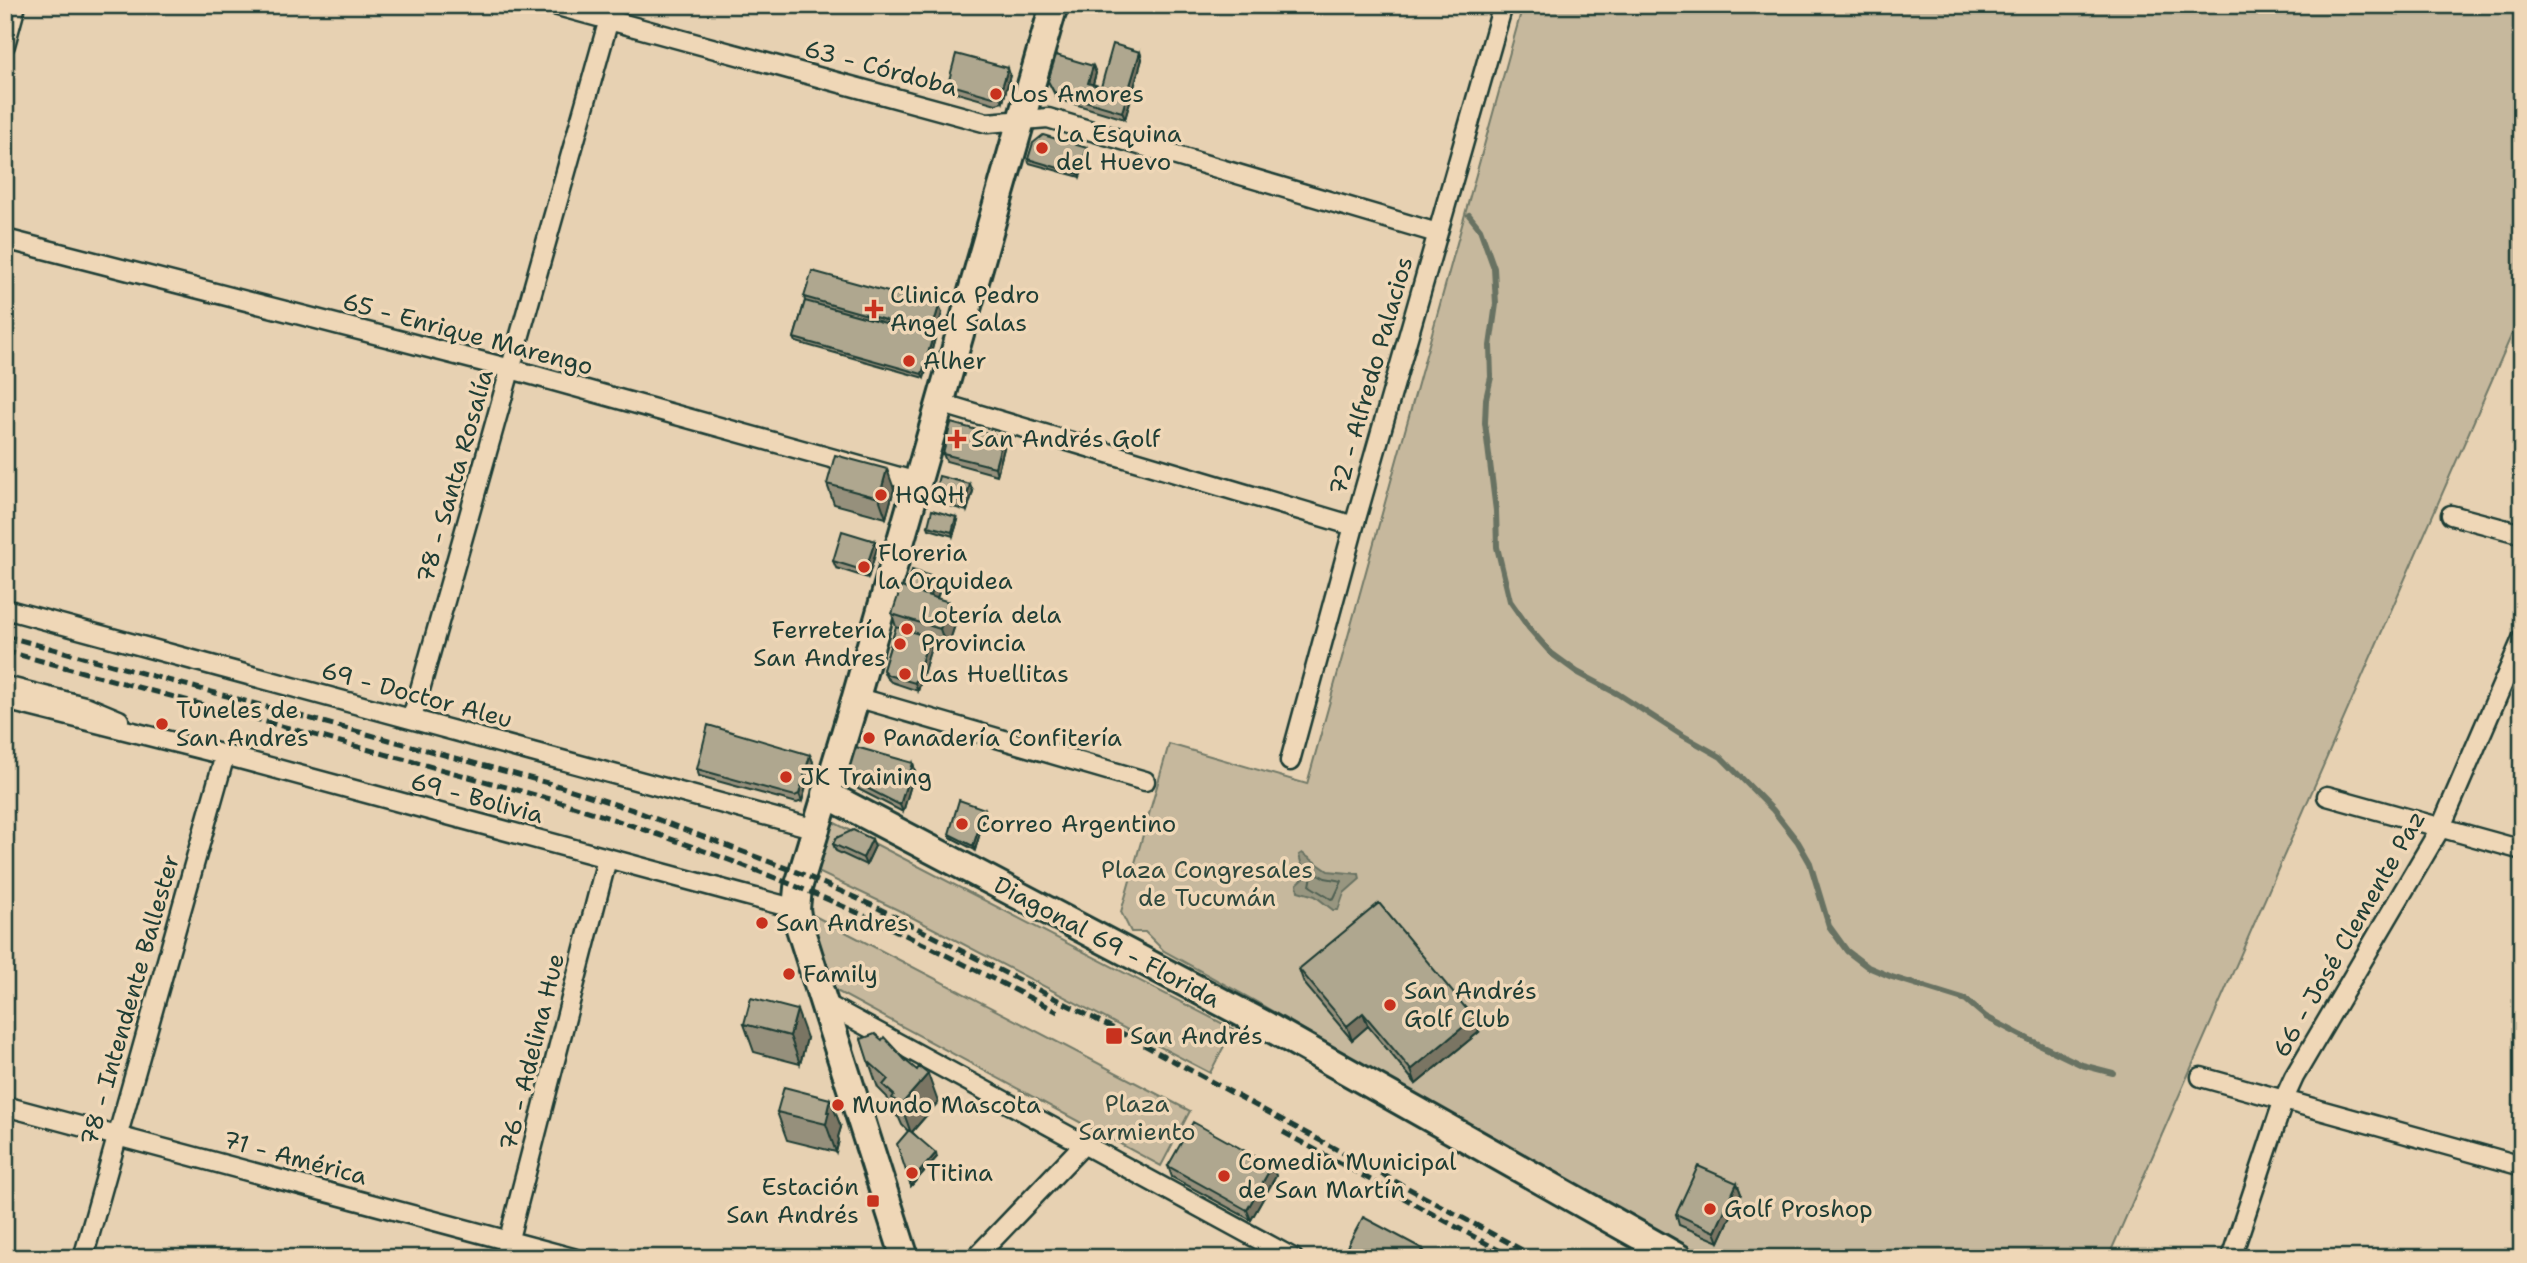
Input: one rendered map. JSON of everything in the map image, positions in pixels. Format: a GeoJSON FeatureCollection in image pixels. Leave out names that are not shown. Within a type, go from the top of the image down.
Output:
{"type":"FeatureCollection","features":[{"type":"Feature","properties":{"kind":"main road"},"geometry":{"type":"LineString","coordinates":[[905,1258],[796,909],[798,888],[856,697],[1054,5]]}},
{"type":"Feature","properties":{"kind":"main road","name":"Diagonal 69 - Florida"},"geometry":{"type":"LineString","coordinates":[[826,794],[1267,1026],[1679,1258]]}},
{"type":"Feature","properties":{"kind":"street"},"geometry":{"type":"LineString","coordinates":[[5,45],[16,5]]}},
{"type":"Feature","properties":{"kind":"street","name":"63 - Córdoba"},"geometry":{"type":"LineString","coordinates":[[554,5],[611,13],[987,123],[1048,118],[1437,233]]}},
{"type":"Feature","properties":{"kind":"street","name":"72 - Alfredo Palacios"},"geometry":{"type":"LineString","coordinates":[[1290,761],[1354,526],[1503,5]]}},
{"type":"Feature","properties":{"kind":"street","name":"78 - Santa Rosalía"},"geometry":{"type":"LineString","coordinates":[[412,718],[611,13]]}},
{"type":"Feature","properties":{"kind":"street","name":"65 - Enrique Marengo"},"geometry":{"type":"LineString","coordinates":[[5,239],[511,369],[918,481]]}},
{"type":"Feature","properties":{"kind":"street"},"geometry":{"type":"LineString","coordinates":[[940,403],[1354,526]]}},
{"type":"Feature","properties":{"kind":"street"},"geometry":{"type":"LineString","coordinates":[[2451,515],[2522,534]]}},
{"type":"Feature","properties":{"kind":"street","name":"69 - Doctor Aleu"},"geometry":{"type":"LineString","coordinates":[[5,609],[816,830]]}},
{"type":"Feature","properties":{"kind":"street","name":"66 - José Clemente Paz"},"geometry":{"type":"LineString","coordinates":[[2231,1258],[2284,1099],[2294,1077],[2441,827],[2522,639]]}},
{"type":"Feature","properties":{"kind":"street","name":"69 - Bolivia"},"geometry":{"type":"LineString","coordinates":[[5,686],[98,711],[145,735]]}},
{"type":"Feature","properties":{"kind":"street"},"geometry":{"type":"LineString","coordinates":[[856,697],[1144,781]]}},
{"type":"Feature","properties":{"kind":"street","name":"69 - Bolivia"},"geometry":{"type":"LineString","coordinates":[[5,700],[225,755],[796,909]]}},
{"type":"Feature","properties":{"kind":"street","name":"78 - Intendente Ballester"},"geometry":{"type":"LineString","coordinates":[[83,1258],[225,755]]}},
{"type":"Feature","properties":{"kind":"street"},"geometry":{"type":"LineString","coordinates":[[2327,796],[2522,850]]}},
{"type":"Feature","properties":{"kind":"street","name":"76 - Adelina Hue"},"geometry":{"type":"LineString","coordinates":[[507,1250],[607,859]]}},
{"type":"Feature","properties":{"kind":"street"},"geometry":{"type":"LineString","coordinates":[[824,1003],[1293,1258]]}},
{"type":"Feature","properties":{"kind":"street"},"geometry":{"type":"LineString","coordinates":[[2201,1077],[2522,1166]]}},
{"type":"Feature","properties":{"kind":"street","name":"71 - América"},"geometry":{"type":"LineString","coordinates":[[5,1106],[117,1135],[507,1250],[573,1258]]}},
{"type":"Feature","properties":{"kind":"street"},"geometry":{"type":"LineString","coordinates":[[975,1258],[1084,1144]]}},
{"type":"Feature","properties":{"kind":"green space","name":"Plaza Congresales de Tucumán"},"geometry":{"type":"Polygon","coordinates":[[[1523,5],[2522,5],[2522,311],[2108,1258],[1694,1258],[1255,1001],[1164,951],[1145,932],[1131,932],[1121,912],[1169,744],[1307,784],[1523,5]]]}},
{"type":"Feature","properties":{"kind":"green space"},"geometry":{"type":"Polygon","coordinates":[[[833,822],[1233,1029],[1210,1073],[898,910],[818,872],[833,822]]]}},
{"type":"Feature","properties":{"kind":"green space","name":"Plaza Sarmiento"},"geometry":{"type":"Polygon","coordinates":[[[805,911],[1190,1111],[1161,1166],[829,987],[805,911]]]}},
{"type":"Feature","properties":{"kind":"water"},"geometry":{"type":"Polygon","coordinates":[[[1302,853],[1328,871],[1359,874],[1360,879],[1344,893],[1338,910],[1333,910],[1315,896],[1298,891],[1297,884],[1305,877],[1299,855],[1302,853]]]}},
{"type":"Feature","properties":{"kind":"building"},"geometry":{"type":"Polygon","coordinates":[[[1113,44],[1140,52],[1122,112],[1054,92],[1048,81],[1056,55],[1093,66],[1088,83],[1101,87],[1113,44]]]}},
{"type":"Feature","properties":{"kind":"building"},"geometry":{"type":"Polygon","coordinates":[[[956,54],[1008,68],[1000,94],[993,97],[948,84],[956,54]]]}},
{"type":"Feature","properties":{"kind":"building"},"geometry":{"type":"Polygon","coordinates":[[[1043,135],[1087,148],[1079,174],[1028,159],[1033,143],[1043,135]]]}},
{"type":"Feature","properties":{"kind":"building","name":"Clinica Pedro Angel Salas"},"geometry":{"type":"Polygon","coordinates":[[[812,271],[939,306],[931,333],[804,297],[812,271]]]}},
{"type":"Feature","properties":{"kind":"building"},"geometry":{"type":"Polygon","coordinates":[[[805,301],[933,336],[922,374],[794,338],[805,301]]]}},
{"type":"Feature","properties":{"kind":"building"},"geometry":{"type":"Polygon","coordinates":[[[951,423],[1003,437],[995,467],[943,454],[951,423]]]}},
{"type":"Feature","properties":{"kind":"building"},"geometry":{"type":"Polygon","coordinates":[[[835,455],[887,469],[879,498],[827,484],[835,455]]]}},
{"type":"Feature","properties":{"kind":"building"},"geometry":{"type":"Polygon","coordinates":[[[939,476],[970,484],[965,503],[934,495],[939,476]]]}},
{"type":"Feature","properties":{"kind":"building"},"geometry":{"type":"Polygon","coordinates":[[[932,510],[956,517],[952,532],[928,526],[932,510]]]}},
{"type":"Feature","properties":{"kind":"building"},"geometry":{"type":"Polygon","coordinates":[[[842,531],[875,541],[865,571],[833,561],[842,531]]]}},
{"type":"Feature","properties":{"kind":"building"},"geometry":{"type":"Polygon","coordinates":[[[912,570],[936,578],[931,596],[906,589],[912,570]]]}},
{"type":"Feature","properties":{"kind":"building"},"geometry":{"type":"Polygon","coordinates":[[[901,587],[949,602],[940,629],[892,614],[901,587]]]}},
{"type":"Feature","properties":{"kind":"building"},"geometry":{"type":"Polygon","coordinates":[[[896,627],[929,637],[915,683],[888,675],[883,670],[896,627]]]}},
{"type":"Feature","properties":{"kind":"building"},"geometry":{"type":"Polygon","coordinates":[[[708,725],[810,755],[799,794],[795,796],[697,769],[708,725]]]}},
{"type":"Feature","properties":{"kind":"building"},"geometry":{"type":"Polygon","coordinates":[[[856,747],[913,763],[900,805],[855,782],[849,770],[856,747]]]}},
{"type":"Feature","properties":{"kind":"building"},"geometry":{"type":"Polygon","coordinates":[[[959,800],[985,809],[973,846],[949,834],[959,800]]]}},
{"type":"Feature","properties":{"kind":"building"},"geometry":{"type":"Polygon","coordinates":[[[853,830],[872,839],[863,858],[833,844],[836,838],[853,830]]]}},
{"type":"Feature","properties":{"kind":"building","name":"San Andrés Golf Club"},"geometry":{"type":"Polygon","coordinates":[[[1379,903],[1474,1018],[1411,1070],[1363,1013],[1347,1026],[1299,969],[1379,903]]]}},
{"type":"Feature","properties":{"kind":"building"},"geometry":{"type":"Polygon","coordinates":[[[751,998],[797,1010],[790,1036],[744,1024],[751,998]]]}},
{"type":"Feature","properties":{"kind":"building"},"geometry":{"type":"Polygon","coordinates":[[[875,1034],[882,1040],[884,1037],[917,1070],[919,1067],[928,1074],[901,1105],[883,1085],[888,1079],[868,1061],[861,1039],[875,1034]]]}},
{"type":"Feature","properties":{"kind":"building"},"geometry":{"type":"Polygon","coordinates":[[[784,1087],[830,1099],[826,1124],[777,1112],[784,1087]]]}},
{"type":"Feature","properties":{"kind":"building","name":"Comedia Municipal de San Martín"},"geometry":{"type":"Polygon","coordinates":[[[1193,1122],[1272,1166],[1247,1210],[1168,1166],[1193,1122]]]}},
{"type":"Feature","properties":{"kind":"building"},"geometry":{"type":"Polygon","coordinates":[[[909,1130],[936,1153],[910,1183],[897,1144],[909,1130]]]}},
{"type":"Feature","properties":{"kind":"building","name":"Golf Proshop"},"geometry":{"type":"Polygon","coordinates":[[[1698,1166],[1737,1183],[1715,1232],[1676,1214],[1698,1166]]]}},
{"type":"Feature","properties":{"kind":"building"},"geometry":{"type":"Polygon","coordinates":[[[1363,1217],[1423,1249],[1419,1258],[1341,1258],[1363,1217]]]}},
{"type":"Feature","properties":{"kind":"waterway"},"geometry":{"type":"LineString","coordinates":[[1469,215],[1480,229],[1494,268],[1496,304],[1490,346],[1491,377],[1486,399],[1485,423],[1496,511],[1497,547],[1510,601],[1529,628],[1551,653],[1577,672],[1721,757],[1773,810],[1798,842],[1810,863],[1829,926],[1847,951],[1868,967],[1966,1000],[1986,1017],[2028,1039],[2082,1065],[2113,1073]]}},
{"type":"Feature","properties":{"kind":"railway"},"geometry":{"type":"LineString","coordinates":[[5,636],[559,786],[633,810],[802,874],[874,906],[1107,1025],[1537,1258]]}},
{"type":"Feature","properties":{"kind":"railway"},"geometry":{"type":"LineString","coordinates":[[5,651],[554,800],[634,826],[829,900],[1058,1012]]}},
{"type":"Feature","properties":{"kind":"railway"},"geometry":{"type":"LineString","coordinates":[[1283,1132],[1513,1258]]}},
{"type":"Feature","properties":{"kind":"place","name":"Los Amores"},"geometry":{"type":"Point","coordinates":[996,94]}},
{"type":"Feature","properties":{"kind":"place","name":"La Esquina del Huevo"},"geometry":{"type":"Point","coordinates":[1042,148]}},
{"type":"Feature","properties":{"kind":"place","name":"Clinica Pedro Angel Salas"},"geometry":{"type":"Point","coordinates":[874,309]}},
{"type":"Feature","properties":{"kind":"place","name":"Alher"},"geometry":{"type":"Point","coordinates":[909,361]}},
{"type":"Feature","properties":{"kind":"place","name":"San Andrés Golf"},"geometry":{"type":"Point","coordinates":[957,439]}},
{"type":"Feature","properties":{"kind":"place","name":"HQQH"},"geometry":{"type":"Point","coordinates":[881,495]}},
{"type":"Feature","properties":{"kind":"place","name":"Floreria la Orquidea"},"geometry":{"type":"Point","coordinates":[864,567]}},
{"type":"Feature","properties":{"kind":"place","name":"Lotería dela Provincia"},"geometry":{"type":"Point","coordinates":[907,629]}},
{"type":"Feature","properties":{"kind":"place","name":"Ferretería San Andres"},"geometry":{"type":"Point","coordinates":[900,644]}},
{"type":"Feature","properties":{"kind":"place","name":"Las Huellitas"},"geometry":{"type":"Point","coordinates":[905,674]}},
{"type":"Feature","properties":{"kind":"place","name":"Tuneles de San Andres"},"geometry":{"type":"Point","coordinates":[162,724]}},
{"type":"Feature","properties":{"kind":"place","name":"Panadería Confitería"},"geometry":{"type":"Point","coordinates":[869,738]}},
{"type":"Feature","properties":{"kind":"place","name":"JK Training"},"geometry":{"type":"Point","coordinates":[786,777]}},
{"type":"Feature","properties":{"kind":"place","name":"Correo Argentino"},"geometry":{"type":"Point","coordinates":[962,824]}},
{"type":"Feature","properties":{"kind":"place","name":"San Andres"},"geometry":{"type":"Point","coordinates":[762,923]}},
{"type":"Feature","properties":{"kind":"place","name":"Family"},"geometry":{"type":"Point","coordinates":[789,974]}},
{"type":"Feature","properties":{"kind":"place","name":"San Andrés Golf Club"},"geometry":{"type":"Point","coordinates":[1390,1005]}},
{"type":"Feature","properties":{"kind":"place","name":"San Andrés"},"geometry":{"type":"Point","coordinates":[1114,1036]}},
{"type":"Feature","properties":{"kind":"place","name":"Mundo Mascota"},"geometry":{"type":"Point","coordinates":[838,1105]}},
{"type":"Feature","properties":{"kind":"place","name":"Titina"},"geometry":{"type":"Point","coordinates":[912,1173]}},
{"type":"Feature","properties":{"kind":"place","name":"Comedia Municipal de San Martín"},"geometry":{"type":"Point","coordinates":[1224,1176]}},
{"type":"Feature","properties":{"kind":"place","name":"Estación San Andrés"},"geometry":{"type":"Point","coordinates":[873,1201]}},
{"type":"Feature","properties":{"kind":"place","name":"Golf Proshop"},"geometry":{"type":"Point","coordinates":[1710,1209]}}]}
